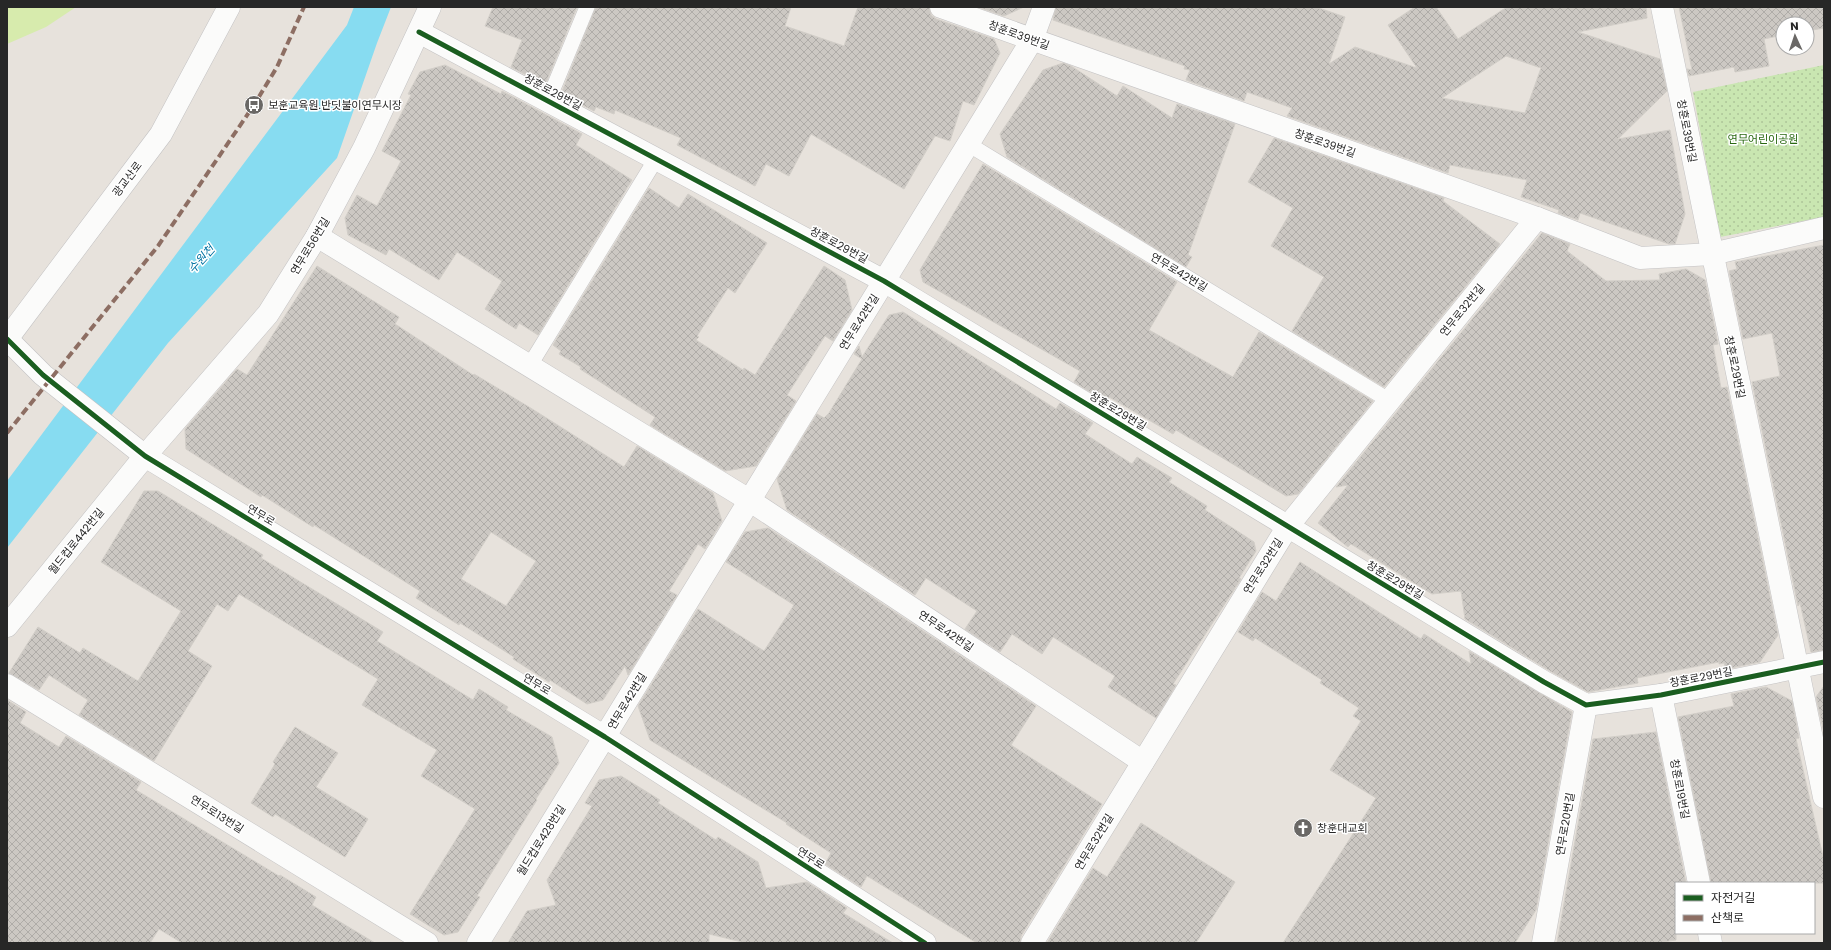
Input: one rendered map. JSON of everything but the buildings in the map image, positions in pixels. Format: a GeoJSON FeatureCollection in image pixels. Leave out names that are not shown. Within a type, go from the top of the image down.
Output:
{"type":"FeatureCollection","features":[{"type":"Feature","properties":{"kind":"street","name":"광교산로"},"geometry":{"type":"LineString","coordinates":[[7,339],[161,134],[229,7]]}},
{"type":"Feature","properties":{"kind":"street","name":"연무로56번길"},"geometry":{"type":"LineString","coordinates":[[141,452],[268,314],[317,236],[364,148],[430,7]]}},
{"type":"Feature","properties":{"kind":"street","name":"창훈로39번길"},"geometry":{"type":"LineString","coordinates":[[941,7],[1537,218],[1640,258],[1712,254],[1824,228]]}},
{"type":"Feature","properties":{"kind":"street","name":"연무로42번길"},"geometry":{"type":"LineString","coordinates":[[605,737],[1032,40],[1044,7]]}},
{"type":"Feature","properties":{"kind":"street","name":"창훈로39번길"},"geometry":{"type":"LineString","coordinates":[[1662,7],[1712,254]]}},
{"type":"Feature","properties":{"kind":"street","name":"창훈로29번길"},"geometry":{"type":"LineString","coordinates":[[419,32],[884,281],[1544,682],[1586,706],[1661,695],[1824,662]]}},
{"type":"Feature","properties":{"kind":"street","name":"연무로32번길"},"geometry":{"type":"LineString","coordinates":[[1032,943],[1288,526],[1537,218]]}},
{"type":"Feature","properties":{"kind":"street"},"geometry":{"type":"LineString","coordinates":[[317,236],[530,365]]}},
{"type":"Feature","properties":{"kind":"street","name":"창훈로29번길"},"geometry":{"type":"LineString","coordinates":[[1712,254],[1797,668]]}},
{"type":"Feature","properties":{"kind":"street","name":"연무로"},"geometry":{"type":"LineString","coordinates":[[7,339],[43,375],[141,452],[605,737],[924,943]]}},
{"type":"Feature","properties":{"kind":"street","name":"연무로42번길"},"geometry":{"type":"LineString","coordinates":[[530,365],[749,500],[1143,762]]}},
{"type":"Feature","properties":{"kind":"street","name":"월드컵로442번길"},"geometry":{"type":"LineString","coordinates":[[7,626],[141,452]]}},
{"type":"Feature","properties":{"kind":"street"},"geometry":{"type":"LineString","coordinates":[[1797,668],[1824,797]]}},
{"type":"Feature","properties":{"kind":"street","name":"연무로13번길"},"geometry":{"type":"LineString","coordinates":[[7,685],[427,943]]}},
{"type":"Feature","properties":{"kind":"street","name":"창훈로19번길"},"geometry":{"type":"LineString","coordinates":[[1661,695],[1699,882]]}},
{"type":"Feature","properties":{"kind":"street","name":"연무로20번길"},"geometry":{"type":"LineString","coordinates":[[1543,943],[1586,706]]}},
{"type":"Feature","properties":{"kind":"street","name":"월드컵로428번길"},"geometry":{"type":"LineString","coordinates":[[478,943],[605,737]]}},
{"type":"Feature","properties":{"kind":"lane","name":"창훈로29번길"},"geometry":{"type":"LineString","coordinates":[[548,101],[587,7]]}},
{"type":"Feature","properties":{"kind":"lane","name":"연무로42번길"},"geometry":{"type":"LineString","coordinates":[[968,144],[1390,400]]}},
{"type":"Feature","properties":{"kind":"lane"},"geometry":{"type":"LineString","coordinates":[[530,365],[656,159]]}},
{"type":"Feature","properties":{"kind":"green space"},"geometry":{"type":"Polygon","coordinates":[[[7,7],[76,7],[46,27],[7,44],[7,7]]]}},
{"type":"Feature","properties":{"kind":"green space","name":"연무어린이공원"},"geometry":{"type":"Polygon","coordinates":[[[1824,65],[1824,217],[1720,237],[1693,92],[1824,65]]]}},
{"type":"Feature","properties":{"kind":"water","name":"수원천"},"geometry":{"type":"Polygon","coordinates":[[[354,7],[391,7],[337,158],[168,343],[7,548],[7,481],[347,25],[354,7]]]}},
{"type":"Feature","properties":{"kind":"marked path"},"geometry":{"type":"LineString","coordinates":[[7,433],[158,246],[254,105],[277,67],[304,7]]}},
{"type":"Feature","properties":{"kind":"cycle path"},"geometry":{"type":"LineString","coordinates":[[419,32],[884,281],[1544,682],[1586,705],[1661,695],[1824,662]]}},
{"type":"Feature","properties":{"kind":"cycle path"},"geometry":{"type":"LineString","coordinates":[[7,339],[43,375],[145,456],[605,737],[925,943]]}},
{"type":"Feature","properties":{"kind":"place","name":"보훈교육원.반딧불이연무시장"},"geometry":{"type":"Point","coordinates":[254,105]}},
{"type":"Feature","properties":{"kind":"place","name":"창훈대교회"},"geometry":{"type":"Point","coordinates":[1303,828]}}]}
